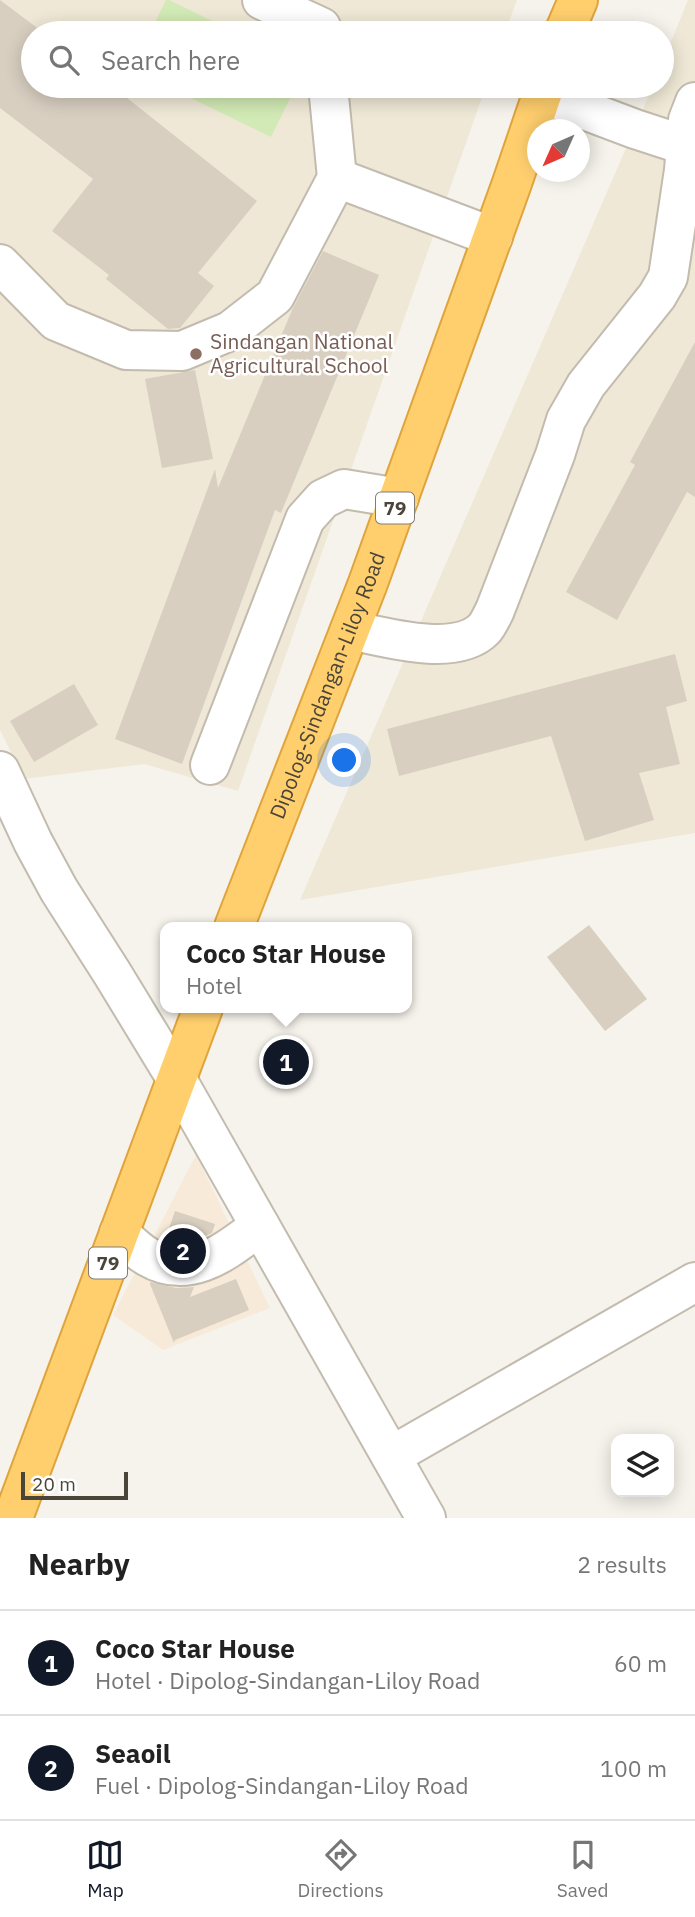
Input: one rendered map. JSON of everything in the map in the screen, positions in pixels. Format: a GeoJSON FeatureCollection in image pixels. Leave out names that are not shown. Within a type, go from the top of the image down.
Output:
{"type":"FeatureCollection","features":[{"type":"Feature","properties":{"kind":"highway"},"geometry":{"type":"LineString","coordinates":[[569,21],[578,0]]}},
{"type":"Feature","properties":{"kind":"highway","name":"Dipolog-Sindangan-Liloy Road"},"geometry":{"type":"LineString","coordinates":[[236,922],[399,498],[541,98]]}},
{"type":"Feature","properties":{"kind":"highway","name":"79"},"geometry":{"type":"LineString","coordinates":[[13,1518],[201,1013]]}},
{"type":"Feature","properties":{"kind":"street"},"geometry":{"type":"LineString","coordinates":[[262,0],[321,20]]}},
{"type":"Feature","properties":{"kind":"street"},"geometry":{"type":"LineString","coordinates":[[0,264],[56,321],[126,350],[182,351],[230,331],[275,296],[337,178],[328,98]]}},
{"type":"Feature","properties":{"kind":"street"},"geometry":{"type":"LineString","coordinates":[[350,630],[412,642],[442,643],[466,641],[484,629],[495,610],[566,420],[586,385],[657,296],[668,277],[691,121],[635,130],[562,98]]}},
{"type":"Feature","properties":{"kind":"street"},"geometry":{"type":"LineString","coordinates":[[337,178],[493,237]]}},
{"type":"Feature","properties":{"kind":"street"},"geometry":{"type":"LineString","coordinates":[[210,765],[305,519],[323,499],[344,489],[399,498]]}},
{"type":"Feature","properties":{"kind":"street"},"geometry":{"type":"LineString","coordinates":[[0,771],[59,890],[176,1078],[391,1456],[417,1512]]}},
{"type":"Feature","properties":{"kind":"street"},"geometry":{"type":"LineString","coordinates":[[119,1233],[153,1260],[175,1266],[190,1266],[207,1262],[260,1226]]}},
{"type":"Feature","properties":{"kind":"street"},"geometry":{"type":"LineString","coordinates":[[391,1456],[695,1282]]}},
{"type":"Feature","properties":{"kind":"shaded area","name":"Sindangan National Agricultural School"},"geometry":{"type":"Polygon","coordinates":[[[0,0],[517,0],[509,21],[21,21],[21,98],[482,98],[238,791],[144,764],[24,779],[0,730],[0,0]]]}},
{"type":"Feature","properties":{"kind":"shaded area"},"geometry":{"type":"Polygon","coordinates":[[[688,0],[695,0],[695,833],[300,900],[648,98],[674,98],[674,34],[688,0]]]}},
{"type":"Feature","properties":{"kind":"shaded area"},"geometry":{"type":"Polygon","coordinates":[[[196,1155],[270,1308],[163,1350],[113,1315],[196,1155]]]}},
{"type":"Feature","properties":{"kind":"green space"},"geometry":{"type":"Polygon","coordinates":[[[166,0],[169,0],[212,21],[156,21],[166,0]]]}},
{"type":"Feature","properties":{"kind":"green space"},"geometry":{"type":"Polygon","coordinates":[[[191,98],[290,98],[271,137],[191,98]]]}},
{"type":"Feature","properties":{"kind":"building"},"geometry":{"type":"Polygon","coordinates":[[[0,0],[28,21],[21,21],[21,98],[127,98],[257,201],[198,273],[214,286],[180,328],[168,329],[106,279],[109,275],[52,231],[93,179],[0,108],[0,0]]]}},
{"type":"Feature","properties":{"kind":"building"},"geometry":{"type":"Polygon","coordinates":[[[323,251],[379,275],[281,513],[275,510],[182,764],[115,739],[215,469],[218,488],[292,310],[323,251]]]}},
{"type":"Feature","properties":{"kind":"building"},"geometry":{"type":"Polygon","coordinates":[[[695,342],[695,497],[687,492],[617,620],[566,592],[635,465],[630,462],[695,342]]]}},
{"type":"Feature","properties":{"kind":"building"},"geometry":{"type":"Polygon","coordinates":[[[195,370],[213,459],[162,468],[145,379],[195,370]]]}},
{"type":"Feature","properties":{"kind":"building"},"geometry":{"type":"Polygon","coordinates":[[[675,654],[687,701],[666,707],[680,764],[639,773],[654,820],[585,841],[551,736],[399,776],[387,729],[675,654]]]}},
{"type":"Feature","properties":{"kind":"building"},"geometry":{"type":"Polygon","coordinates":[[[74,684],[98,725],[34,762],[10,721],[74,684]]]}},
{"type":"Feature","properties":{"kind":"building"},"geometry":{"type":"Polygon","coordinates":[[[589,925],[647,999],[605,1031],[547,957],[589,925]]]}},
{"type":"Feature","properties":{"kind":"building"},"geometry":{"type":"Polygon","coordinates":[[[175,1211],[215,1224],[212,1233],[189,1243],[179,1244],[165,1240],[175,1211]]]}},
{"type":"Feature","properties":{"kind":"building"},"geometry":{"type":"Polygon","coordinates":[[[236,1279],[249,1310],[175,1340],[174,1343],[150,1282],[176,1288],[194,1287],[190,1297],[236,1279]]]}},
{"type":"Feature","properties":{"kind":"place","name":"Sindangan National Agricultural School"},"geometry":{"type":"Point","coordinates":[196,354]}},
{"type":"Feature","properties":{"kind":"place","name":"Coco Star House"},"geometry":{"type":"Point","coordinates":[286,1062]}},
{"type":"Feature","properties":{"kind":"place","name":"Seaoil"},"geometry":{"type":"Point","coordinates":[183,1251]}}]}
